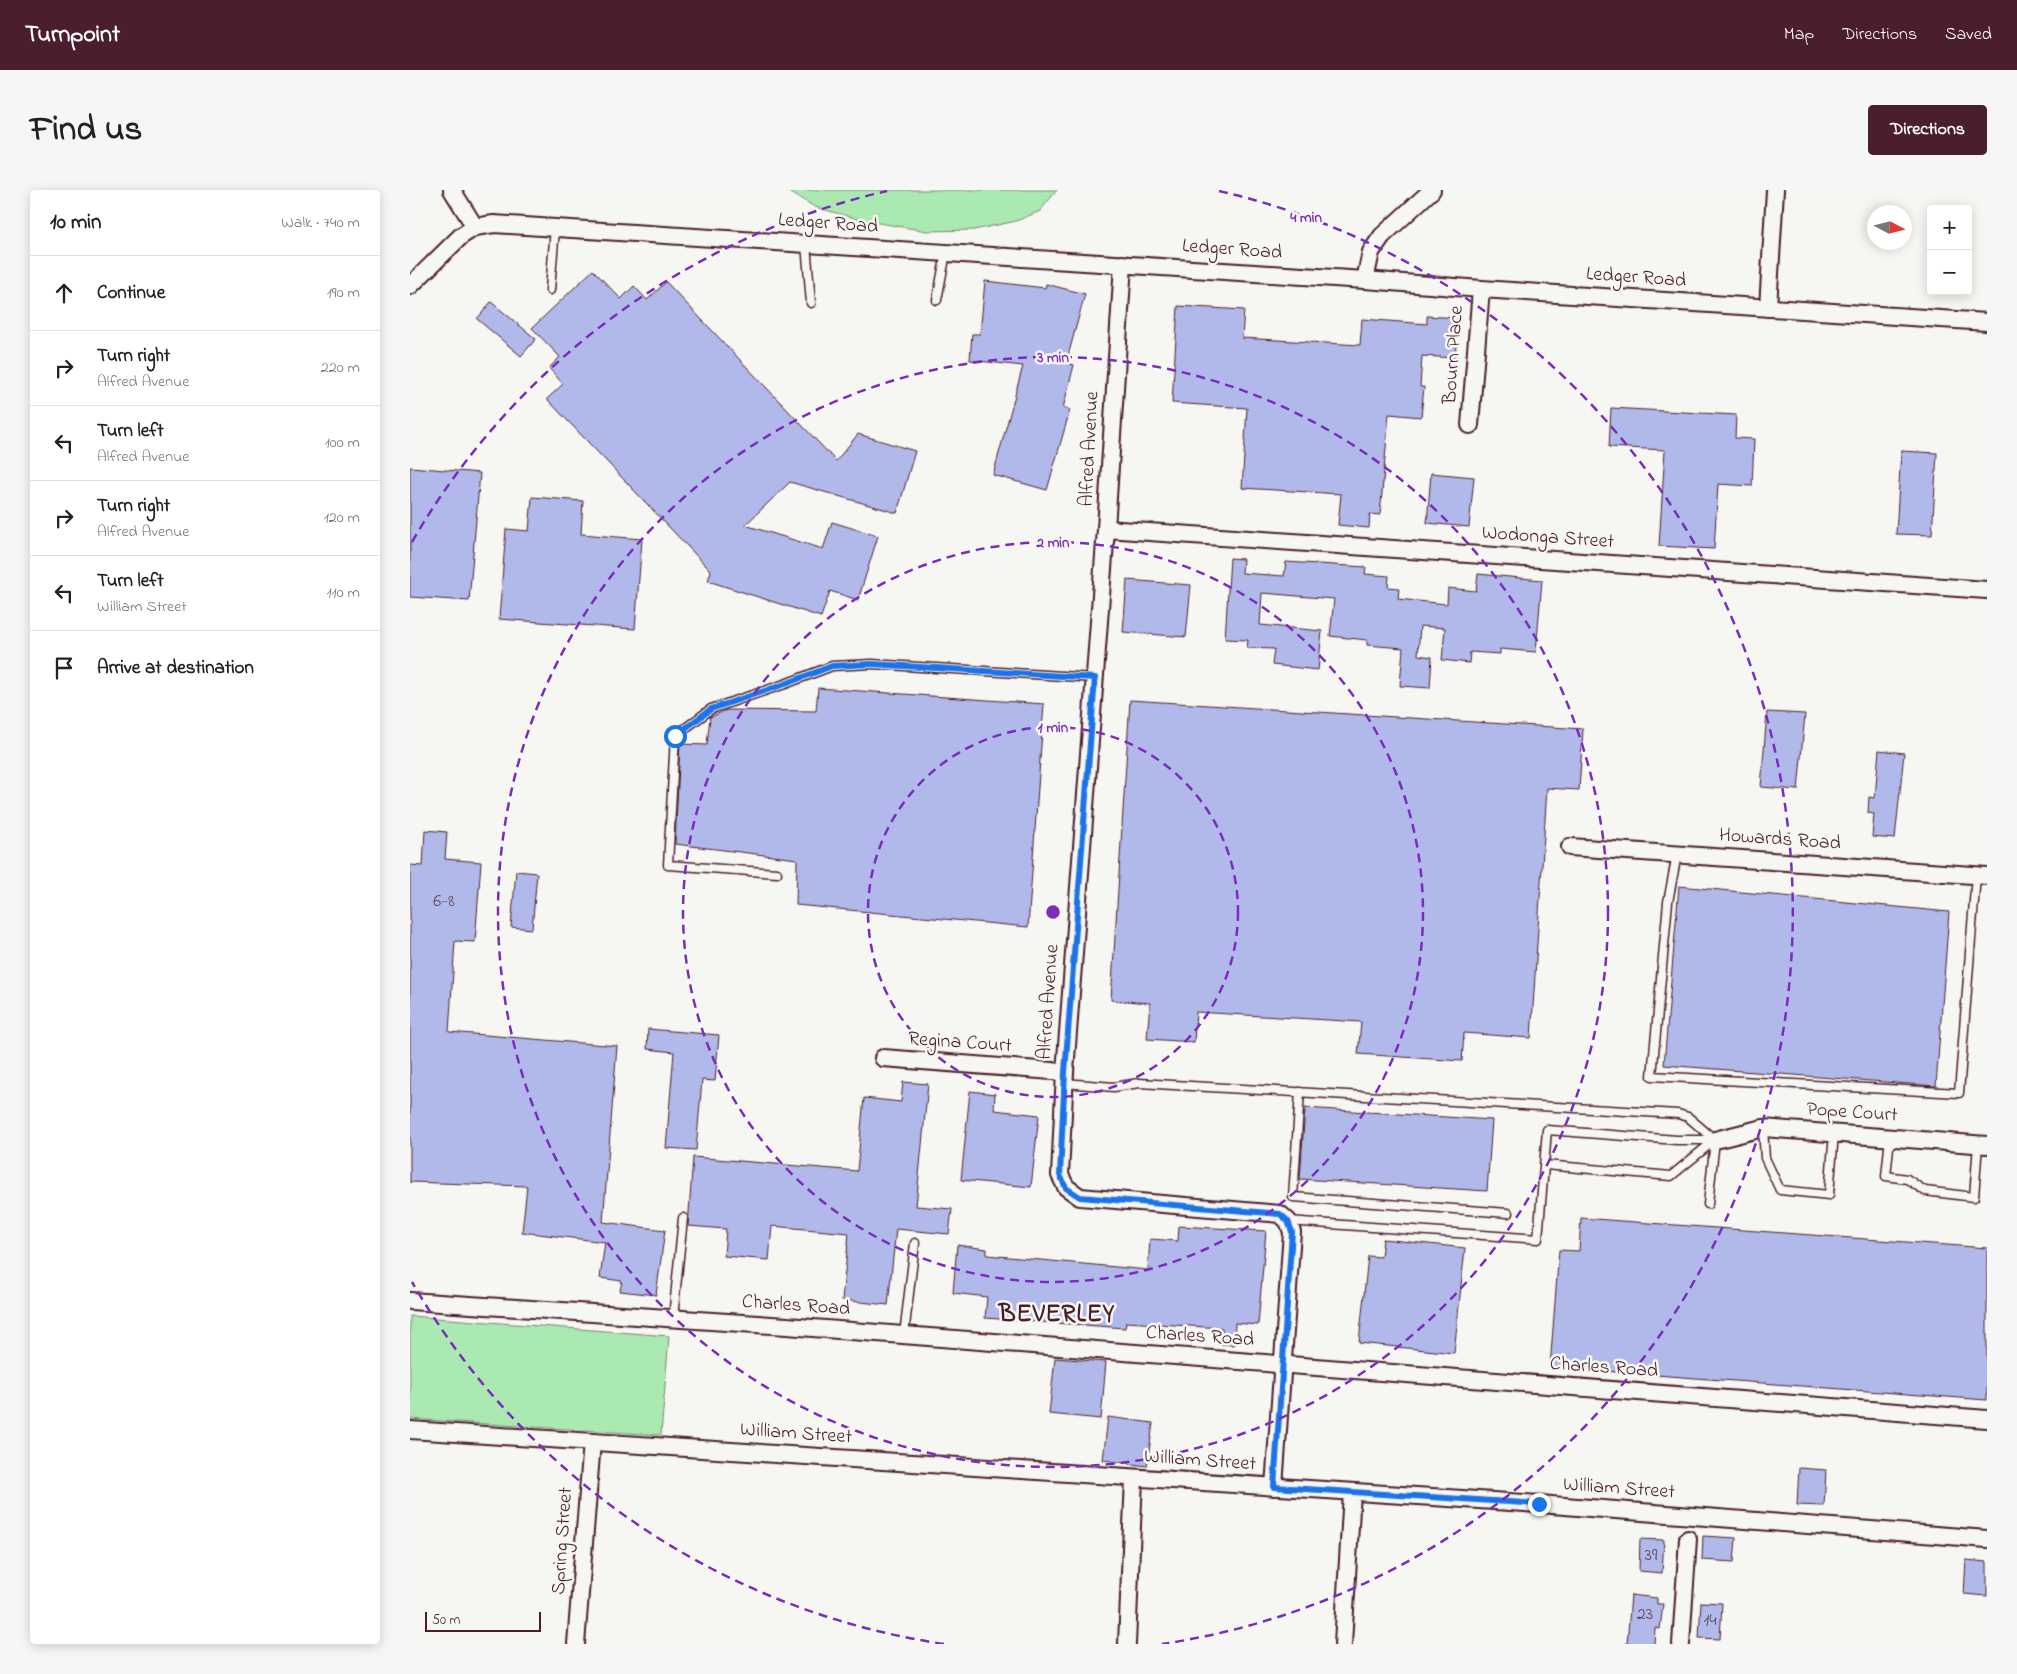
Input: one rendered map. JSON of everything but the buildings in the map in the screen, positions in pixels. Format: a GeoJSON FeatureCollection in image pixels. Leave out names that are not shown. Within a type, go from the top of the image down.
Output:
{"type":"FeatureCollection","features":[{"type":"Feature","properties":{"kind":"street"},"geometry":{"type":"LineString","coordinates":[[410,286],[461,236],[475,227],[452,190]]}},
{"type":"Feature","properties":{"kind":"street"},"geometry":{"type":"LineString","coordinates":[[1365,280],[1371,252],[1382,236],[1432,190]]}},
{"type":"Feature","properties":{"kind":"street"},"geometry":{"type":"LineString","coordinates":[[1768,308],[1775,190]]}},
{"type":"Feature","properties":{"kind":"street","name":"Ledger Road"},"geometry":{"type":"LineString","coordinates":[[475,227],[494,224],[1987,322]]}},
{"type":"Feature","properties":{"kind":"street","name":"Alfred Avenue"},"geometry":{"type":"LineString","coordinates":[[1123,264],[1106,529],[1064,1078],[1060,1175],[1066,1188],[1080,1197],[1280,1214],[1288,1221]]}},
{"type":"Feature","properties":{"kind":"street","name":"Bourn Place"},"geometry":{"type":"LineString","coordinates":[[1470,425],[1481,289]]}},
{"type":"Feature","properties":{"kind":"street","name":"Wodonga Street"},"geometry":{"type":"LineString","coordinates":[[1106,529],[1987,590]]}},
{"type":"Feature","properties":{"kind":"street","name":"Howards Road"},"geometry":{"type":"LineString","coordinates":[[1570,847],[1981,876]]}},
{"type":"Feature","properties":{"kind":"street","name":"Regina Court"},"geometry":{"type":"LineString","coordinates":[[883,1058],[1064,1078]]}},
{"type":"Feature","properties":{"kind":"street","name":"Pope Court"},"geometry":{"type":"LineString","coordinates":[[1715,1140],[1763,1128],[1983,1144]]}},
{"type":"Feature","properties":{"kind":"street"},"geometry":{"type":"LineString","coordinates":[[1274,1487],[1292,1232],[1288,1221]]}},
{"type":"Feature","properties":{"kind":"street","name":"Charles Road"},"geometry":{"type":"LineString","coordinates":[[410,1301],[904,1335],[1987,1418]]}},
{"type":"Feature","properties":{"kind":"street","name":"William Street"},"geometry":{"type":"LineString","coordinates":[[410,1430],[1539,1504],[1987,1539]]}},
{"type":"Feature","properties":{"kind":"street","name":"Spring Street"},"geometry":{"type":"LineString","coordinates":[[576,1644],[592,1442]]}},
{"type":"Feature","properties":{"kind":"street"},"geometry":{"type":"LineString","coordinates":[[1127,1644],[1134,1478]]}},
{"type":"Feature","properties":{"kind":"street"},"geometry":{"type":"LineString","coordinates":[[1343,1644],[1352,1492]]}},
{"type":"Feature","properties":{"kind":"street"},"geometry":{"type":"LineString","coordinates":[[1681,1644],[1688,1539]]}},
{"type":"Feature","properties":{"kind":"lane"},"geometry":{"type":"LineString","coordinates":[[550,290],[555,228]]}},
{"type":"Feature","properties":{"kind":"lane"},"geometry":{"type":"LineString","coordinates":[[806,244],[810,303]]}},
{"type":"Feature","properties":{"kind":"lane"},"geometry":{"type":"LineString","coordinates":[[937,300],[946,253]]}},
{"type":"Feature","properties":{"kind":"lane"},"geometry":{"type":"LineString","coordinates":[[777,873],[668,864],[675,736],[711,709],[832,666],[872,664],[1095,678]]}},
{"type":"Feature","properties":{"kind":"lane"},"geometry":{"type":"LineString","coordinates":[[1677,854],[1668,902],[1652,1076],[1960,1093],[1981,876]]}},
{"type":"Feature","properties":{"kind":"lane"},"geometry":{"type":"LineString","coordinates":[[1064,1078],[1114,1087],[1139,1083],[1678,1114],[1688,1117],[1715,1140]]}},
{"type":"Feature","properties":{"kind":"lane"},"geometry":{"type":"LineString","coordinates":[[1300,1092],[1293,1196],[1508,1214]]}},
{"type":"Feature","properties":{"kind":"lane"},"geometry":{"type":"LineString","coordinates":[[1763,1128],[1765,1158],[1780,1190],[1829,1195],[1834,1133]]}},
{"type":"Feature","properties":{"kind":"lane"},"geometry":{"type":"LineString","coordinates":[[1288,1221],[1538,1239],[1548,1130],[1677,1140],[1715,1140]]}},
{"type":"Feature","properties":{"kind":"lane"},"geometry":{"type":"LineString","coordinates":[[1890,1138],[1886,1176],[1907,1179],[1925,1191],[1974,1197],[1983,1144]]}},
{"type":"Feature","properties":{"kind":"lane"},"geometry":{"type":"LineString","coordinates":[[1544,1165],[1671,1176],[1715,1140]]}},
{"type":"Feature","properties":{"kind":"lane"},"geometry":{"type":"LineString","coordinates":[[1708,1204],[1715,1140]]}},
{"type":"Feature","properties":{"kind":"lane"},"geometry":{"type":"LineString","coordinates":[[674,1318],[683,1218]]}},
{"type":"Feature","properties":{"kind":"lane"},"geometry":{"type":"LineString","coordinates":[[904,1335],[915,1244]]}},
{"type":"Feature","properties":{"kind":"green space"},"geometry":{"type":"Polygon","coordinates":[[[786,190],[1057,190],[1040,211],[1016,221],[974,230],[927,231],[861,220],[815,207],[786,190]]]}},
{"type":"Feature","properties":{"kind":"green space"},"geometry":{"type":"Polygon","coordinates":[[[410,1316],[669,1336],[661,1435],[410,1419],[410,1316]]]}},
{"type":"Feature","properties":{"kind":"district","name":"BEVERLEY"},"geometry":{"type":"Point","coordinates":[1057,1315]}},
{"type":"Feature","properties":{"kind":"route"},"geometry":{"type":"LineString","coordinates":[[675,736],[711,709],[832,666],[872,664],[1095,678],[1064,1084],[1060,1175],[1066,1188],[1080,1197],[1280,1214],[1288,1221],[1292,1232],[1274,1487],[1539,1504]]}}]}
